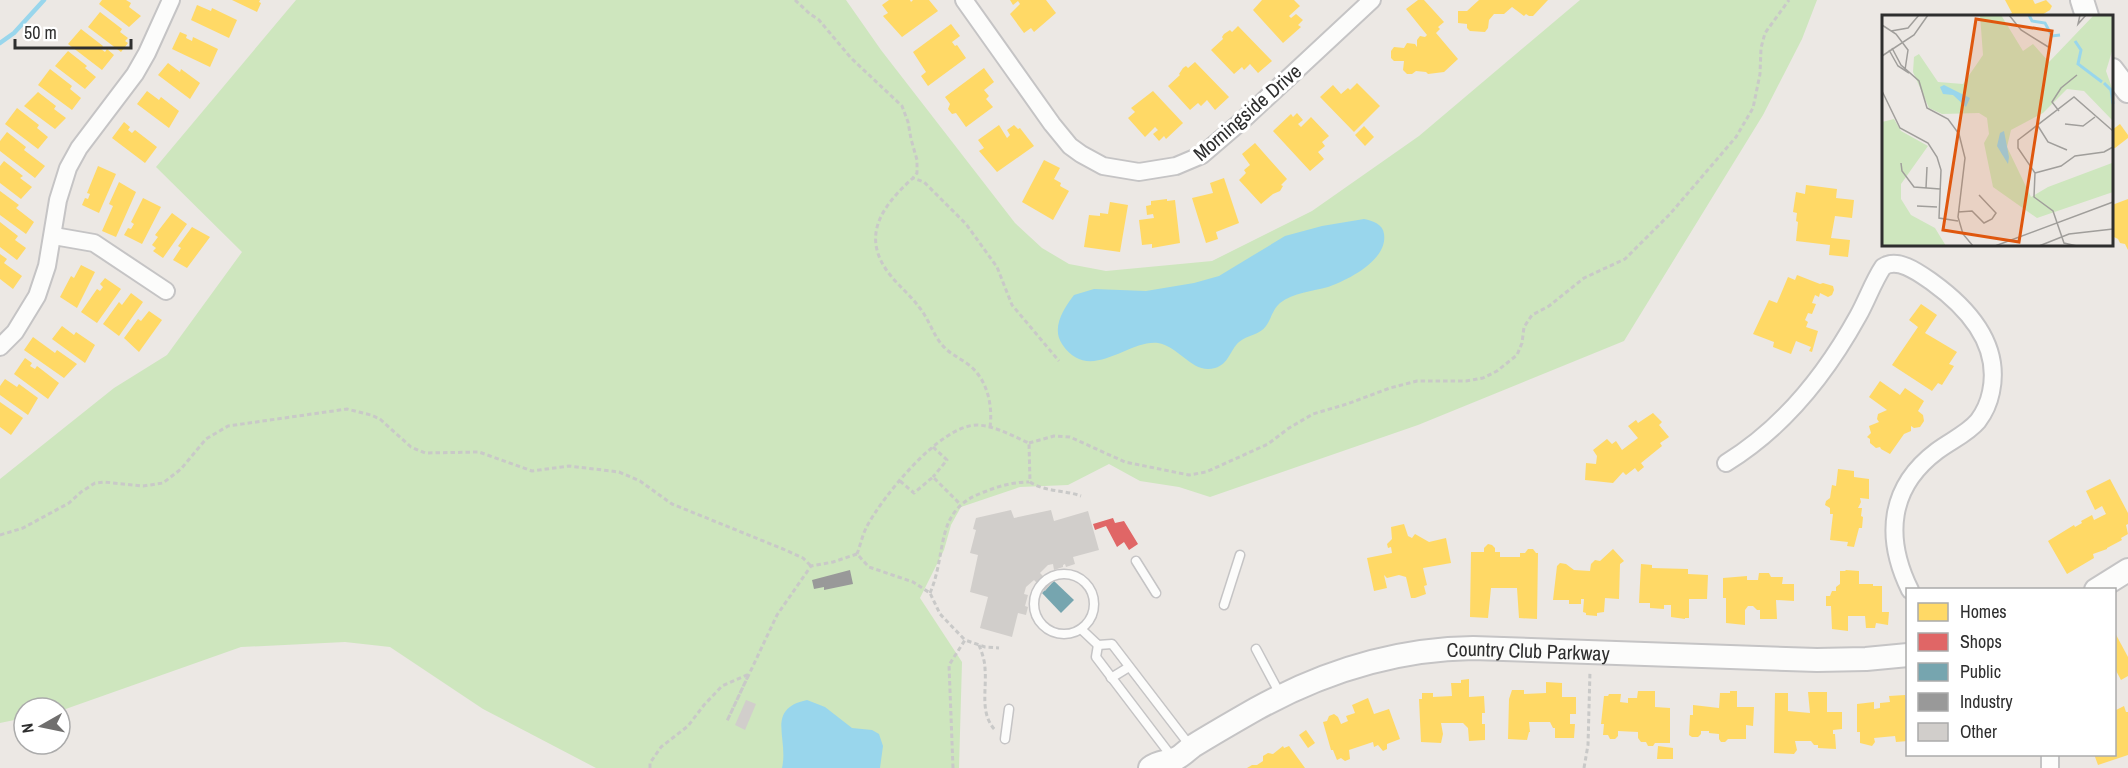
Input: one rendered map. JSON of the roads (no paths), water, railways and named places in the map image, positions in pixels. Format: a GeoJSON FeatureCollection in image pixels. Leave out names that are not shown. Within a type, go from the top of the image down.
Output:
{"type":"FeatureCollection","features":[{"type":"Feature","properties":{"kind":"street"},"geometry":{"type":"LineString","coordinates":[[0,347],[15,332],[37,296],[47,266],[54,236],[58,200],[68,168],[79,148],[135,74],[171,0]]}},
{"type":"Feature","properties":{"kind":"street","name":"Morningside Drive"},"geometry":{"type":"LineString","coordinates":[[964,0],[1070,146],[1097,164],[1116,170],[1139,172],[1166,169],[1183,164],[1202,154],[1244,119],[1372,0]]}},
{"type":"Feature","properties":{"kind":"street"},"geometry":{"type":"LineString","coordinates":[[2082,0],[2086,15]]}},
{"type":"Feature","properties":{"kind":"street"},"geometry":{"type":"LineString","coordinates":[[2113,71],[2128,91]]}},
{"type":"Feature","properties":{"kind":"street"},"geometry":{"type":"LineString","coordinates":[[54,236],[94,243],[166,291]]}},
{"type":"Feature","properties":{"kind":"street"},"geometry":{"type":"LineString","coordinates":[[1726,463],[1772,429],[1821,374],[1857,319],[1883,267],[1896,263],[1924,276],[1951,297],[1973,320],[1988,346],[1994,366],[1994,375],[1987,405],[1978,420],[1917,469],[1908,481],[1901,497],[1894,523],[1894,541],[1909,588]]}},
{"type":"Feature","properties":{"kind":"street"},"geometry":{"type":"LineString","coordinates":[[2099,588],[2128,570]]}},
{"type":"Feature","properties":{"kind":"street","name":"Country Club Parkway"},"geometry":{"type":"LineString","coordinates":[[1149,768],[1160,762],[1179,758],[1298,687],[1364,663],[1408,655],[1462,649],[1817,660],[1906,655]]}},
{"type":"Feature","properties":{"kind":"lane"},"geometry":{"type":"LineString","coordinates":[[1224,606],[1240,555]]}},
{"type":"Feature","properties":{"kind":"lane"},"geometry":{"type":"LineString","coordinates":[[1136,561],[1156,592]]}},
{"type":"Feature","properties":{"kind":"lane"},"geometry":{"type":"LineString","coordinates":[[1067,574],[1076,576],[1090,589],[1094,607],[1092,616],[1081,629],[1066,635],[1057,634],[1048,631],[1036,617],[1033,609],[1036,590],[1049,577],[1067,574]]}},
{"type":"Feature","properties":{"kind":"lane"},"geometry":{"type":"LineString","coordinates":[[1081,629],[1098,645],[1112,644],[1129,667],[1179,758]]}},
{"type":"Feature","properties":{"kind":"lane"},"geometry":{"type":"LineString","coordinates":[[1098,645],[1096,657],[1111,678],[1179,758]]}},
{"type":"Feature","properties":{"kind":"lane"},"geometry":{"type":"LineString","coordinates":[[1256,649],[1281,696]]}},
{"type":"Feature","properties":{"kind":"lane"},"geometry":{"type":"LineString","coordinates":[[1111,678],[1129,667]]}},
{"type":"Feature","properties":{"kind":"lane"},"geometry":{"type":"LineString","coordinates":[[1005,737],[1009,709]]}},
{"type":"Feature","properties":{"kind":"water"},"geometry":{"type":"Polygon","coordinates":[[[1364,219],[1380,225],[1384,234],[1384,243],[1380,252],[1365,268],[1336,284],[1297,295],[1280,303],[1263,329],[1239,342],[1226,360],[1215,368],[1207,369],[1193,364],[1173,349],[1158,343],[1134,347],[1096,361],[1084,361],[1073,356],[1059,338],[1060,318],[1074,295],[1094,289],[1146,291],[1194,283],[1219,276],[1285,236],[1322,226],[1364,219]]]}},
{"type":"Feature","properties":{"kind":"water"},"geometry":{"type":"Polygon","coordinates":[[[807,700],[825,707],[852,728],[872,730],[879,734],[883,746],[880,768],[782,768],[782,718],[786,710],[794,704],[807,700]]]}},
{"type":"Feature","properties":{"kind":"waterway"},"geometry":{"type":"LineString","coordinates":[[0,43],[14,33],[44,0]]}}]}
